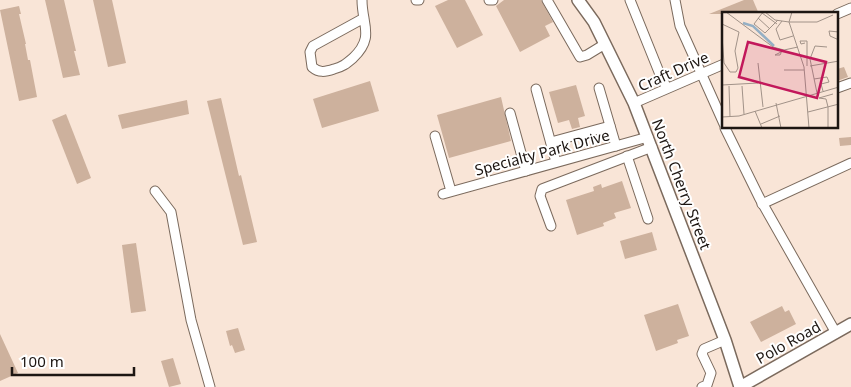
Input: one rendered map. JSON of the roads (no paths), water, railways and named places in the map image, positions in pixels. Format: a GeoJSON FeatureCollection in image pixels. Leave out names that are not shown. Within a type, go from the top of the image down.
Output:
{"type":"FeatureCollection","features":[{"type":"Feature","properties":{"kind":"main road","name":"North Cherry Street"},"geometry":{"type":"LineString","coordinates":[[578,0],[594,22],[634,103],[725,340],[740,387]]}},
{"type":"Feature","properties":{"kind":"main road","name":"Polo Road"},"geometry":{"type":"LineString","coordinates":[[740,387],[851,324]]}},
{"type":"Feature","properties":{"kind":"street"},"geometry":{"type":"LineString","coordinates":[[362,0],[366,30],[362,49],[344,66],[324,72],[317,72],[312,67],[310,52],[313,46],[364,18]]}},
{"type":"Feature","properties":{"kind":"street"},"geometry":{"type":"LineString","coordinates":[[547,0],[580,57],[587,56],[605,44]]}},
{"type":"Feature","properties":{"kind":"street"},"geometry":{"type":"LineString","coordinates":[[630,0],[667,88]]}},
{"type":"Feature","properties":{"kind":"street"},"geometry":{"type":"LineString","coordinates":[[675,0],[680,26],[722,120]]}},
{"type":"Feature","properties":{"kind":"street"},"geometry":{"type":"LineString","coordinates":[[838,14],[851,8]]}},
{"type":"Feature","properties":{"kind":"street","name":"Craft Drive"},"geometry":{"type":"LineString","coordinates":[[634,103],[722,65]]}},
{"type":"Feature","properties":{"kind":"street"},"geometry":{"type":"LineString","coordinates":[[838,88],[851,84]]}},
{"type":"Feature","properties":{"kind":"street"},"geometry":{"type":"LineString","coordinates":[[599,88],[616,146]]}},
{"type":"Feature","properties":{"kind":"street"},"geometry":{"type":"LineString","coordinates":[[536,89],[556,162]]}},
{"type":"Feature","properties":{"kind":"street"},"geometry":{"type":"LineString","coordinates":[[510,113],[526,171]]}},
{"type":"Feature","properties":{"kind":"street"},"geometry":{"type":"LineString","coordinates":[[551,142],[610,126]]}},
{"type":"Feature","properties":{"kind":"street"},"geometry":{"type":"LineString","coordinates":[[725,129],[762,204],[836,333]]}},
{"type":"Feature","properties":{"kind":"street","name":"Specialty Park Drive"},"geometry":{"type":"LineString","coordinates":[[435,136],[447,193],[616,146],[650,142]]}},
{"type":"Feature","properties":{"kind":"street"},"geometry":{"type":"LineString","coordinates":[[551,226],[540,196],[542,189],[628,156],[650,142]]}},
{"type":"Feature","properties":{"kind":"street"},"geometry":{"type":"LineString","coordinates":[[628,156],[648,219]]}},
{"type":"Feature","properties":{"kind":"street"},"geometry":{"type":"LineString","coordinates":[[762,204],[851,163]]}},
{"type":"Feature","properties":{"kind":"street"},"geometry":{"type":"LineString","coordinates":[[155,190],[171,212],[191,320],[210,387]]}},
{"type":"Feature","properties":{"kind":"street"},"geometry":{"type":"LineString","coordinates":[[702,387],[707,384],[711,373],[702,354],[704,349],[725,340]]}}]}
